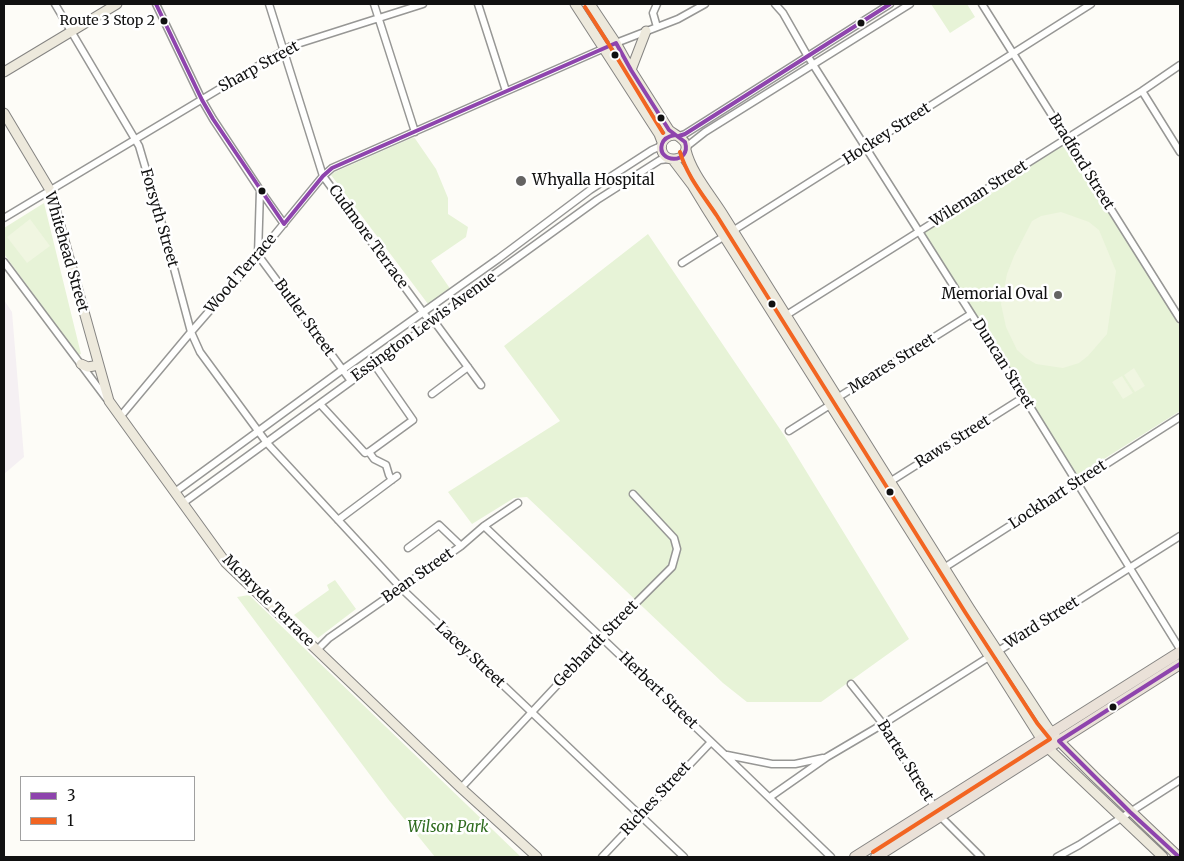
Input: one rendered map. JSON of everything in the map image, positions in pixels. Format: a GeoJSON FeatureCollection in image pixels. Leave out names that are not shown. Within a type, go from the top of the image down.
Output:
{"type":"FeatureCollection","features":[{"type":"Feature","properties":{"kind":"highway"},"geometry":{"type":"LineString","coordinates":[[1120,697],[1180,651]]}},
{"type":"Feature","properties":{"kind":"highway"},"geometry":{"type":"LineString","coordinates":[[855,857],[937,812],[1120,697],[1180,664]]}},
{"type":"Feature","properties":{"kind":"highway"},"geometry":{"type":"LineString","coordinates":[[876,857],[937,812]]}},
{"type":"Feature","properties":{"kind":"main road"},"geometry":{"type":"LineString","coordinates":[[4,72],[117,4]]}},
{"type":"Feature","properties":{"kind":"main road"},"geometry":{"type":"LineString","coordinates":[[575,4],[659,134],[663,154],[671,159],[692,185],[1045,744],[1163,857]]}},
{"type":"Feature","properties":{"kind":"main road"},"geometry":{"type":"LineString","coordinates":[[590,4],[669,130],[684,141],[693,169],[944,567],[1056,737],[1130,812],[1179,857]]}},
{"type":"Feature","properties":{"kind":"main road"},"geometry":{"type":"LineString","coordinates":[[631,70],[646,31]]}},
{"type":"Feature","properties":{"kind":"main road","name":"Whitehead Street"},"geometry":{"type":"LineString","coordinates":[[4,113],[50,190],[108,401]]}},
{"type":"Feature","properties":{"kind":"main road"},"geometry":{"type":"LineString","coordinates":[[662,144],[667,136],[677,136]]}},
{"type":"Feature","properties":{"kind":"main road"},"geometry":{"type":"LineString","coordinates":[[671,159],[681,157],[686,149]]}},
{"type":"Feature","properties":{"kind":"main road"},"geometry":{"type":"LineString","coordinates":[[81,364],[88,368],[98,365]]}},
{"type":"Feature","properties":{"kind":"main road","name":"McBryde Terrace"},"geometry":{"type":"LineString","coordinates":[[108,401],[226,563],[461,788],[537,857]]}},
{"type":"Feature","properties":{"kind":"street","name":"Forsyth Street"},"geometry":{"type":"LineString","coordinates":[[55,4],[138,146],[164,231],[191,332],[200,352],[267,443]]}},
{"type":"Feature","properties":{"kind":"street"},"geometry":{"type":"LineString","coordinates":[[156,4],[202,100],[284,224]]}},
{"type":"Feature","properties":{"kind":"street","name":"Cudmore Terrace"},"geometry":{"type":"LineString","coordinates":[[269,4],[323,176],[424,313],[481,385]]}},
{"type":"Feature","properties":{"kind":"street"},"geometry":{"type":"LineString","coordinates":[[374,4],[415,132]]}},
{"type":"Feature","properties":{"kind":"street","name":"Sharp Street"},"geometry":{"type":"LineString","coordinates":[[4,218],[291,46],[423,4]]}},
{"type":"Feature","properties":{"kind":"street"},"geometry":{"type":"LineString","coordinates":[[478,4],[506,92]]}},
{"type":"Feature","properties":{"kind":"street"},"geometry":{"type":"LineString","coordinates":[[657,4],[653,13],[657,27]]}},
{"type":"Feature","properties":{"kind":"street","name":"Wood Terrace"},"geometry":{"type":"LineString","coordinates":[[120,417],[323,176],[332,168],[603,48],[678,19],[705,4]]}},
{"type":"Feature","properties":{"kind":"street","name":"Duncan Street"},"geometry":{"type":"LineString","coordinates":[[775,4],[783,13],[807,55],[1024,397],[1180,651]]}},
{"type":"Feature","properties":{"kind":"street"},"geometry":{"type":"LineString","coordinates":[[677,136],[685,134],[890,4]]}},
{"type":"Feature","properties":{"kind":"street"},"geometry":{"type":"LineString","coordinates":[[686,149],[705,132],[910,4]]}},
{"type":"Feature","properties":{"kind":"street","name":"Bradford Street"},"geometry":{"type":"LineString","coordinates":[[982,4],[1066,139],[1178,311],[1180,319]]}},
{"type":"Feature","properties":{"kind":"street","name":"Hockey Street"},"geometry":{"type":"LineString","coordinates":[[682,263],[1091,4]]}},
{"type":"Feature","properties":{"kind":"street","name":"Wileman Street"},"geometry":{"type":"LineString","coordinates":[[777,321],[1142,91],[1180,65]]}},
{"type":"Feature","properties":{"kind":"street"},"geometry":{"type":"LineString","coordinates":[[1142,91],[1180,152]]}},
{"type":"Feature","properties":{"kind":"street","name":"Essington Lewis Avenue"},"geometry":{"type":"LineString","coordinates":[[175,492],[501,257],[590,190],[662,144]]}},
{"type":"Feature","properties":{"kind":"street","name":"Essington Lewis Avenue"},"geometry":{"type":"LineString","coordinates":[[183,503],[597,200],[660,160],[671,159]]}},
{"type":"Feature","properties":{"kind":"street"},"geometry":{"type":"LineString","coordinates":[[258,255],[260,190]]}},
{"type":"Feature","properties":{"kind":"street","name":"Butler Street"},"geometry":{"type":"LineString","coordinates":[[258,255],[350,381]]}},
{"type":"Feature","properties":{"kind":"street","name":"McBryde Terrace"},"geometry":{"type":"LineString","coordinates":[[4,262],[108,401]]}},
{"type":"Feature","properties":{"kind":"street","name":"Meares Street"},"geometry":{"type":"LineString","coordinates":[[789,431],[971,314]]}},
{"type":"Feature","properties":{"kind":"street"},"geometry":{"type":"LineString","coordinates":[[320,404],[365,453],[413,420],[374,364]]}},
{"type":"Feature","properties":{"kind":"street"},"geometry":{"type":"LineString","coordinates":[[432,394],[468,368]]}},
{"type":"Feature","properties":{"kind":"street","name":"Raws Street"},"geometry":{"type":"LineString","coordinates":[[882,487],[1024,397]]}},
{"type":"Feature","properties":{"kind":"street","name":"Lockhart Street"},"geometry":{"type":"LineString","coordinates":[[936,574],[944,567],[1180,417]]}},
{"type":"Feature","properties":{"kind":"street","name":"Lacey Street"},"geometry":{"type":"LineString","coordinates":[[267,443],[401,588],[684,857]]}},
{"type":"Feature","properties":{"kind":"street"},"geometry":{"type":"LineString","coordinates":[[338,520],[394,478],[389,475],[386,465],[374,459],[369,452]]}},
{"type":"Feature","properties":{"kind":"street","name":"Gebhardt Street"},"geometry":{"type":"LineString","coordinates":[[461,788],[602,637],[672,566],[677,549],[674,538],[633,494]]}},
{"type":"Feature","properties":{"kind":"street","name":"Bean Street"},"geometry":{"type":"LineString","coordinates":[[318,650],[329,638],[461,546],[484,526],[518,502]]}},
{"type":"Feature","properties":{"kind":"street"},"geometry":{"type":"LineString","coordinates":[[408,548],[439,525],[461,546]]}},
{"type":"Feature","properties":{"kind":"street","name":"Herbert Street"},"geometry":{"type":"LineString","coordinates":[[484,526],[831,857]]}},
{"type":"Feature","properties":{"kind":"street","name":"Ward Street"},"geometry":{"type":"LineString","coordinates":[[770,797],[827,757],[883,724],[1180,536]]}},
{"type":"Feature","properties":{"kind":"street","name":"Barter Street"},"geometry":{"type":"LineString","coordinates":[[851,684],[883,724],[937,812],[981,857]]}},
{"type":"Feature","properties":{"kind":"street","name":"Riches Street"},"geometry":{"type":"LineString","coordinates":[[602,857],[711,742]]}},
{"type":"Feature","properties":{"kind":"street","name":"Ward Street"},"geometry":{"type":"LineString","coordinates":[[725,755],[772,764],[795,764],[827,757]]}},
{"type":"Feature","properties":{"kind":"street"},"geometry":{"type":"LineString","coordinates":[[1057,857],[1079,845],[1180,780]]}},
{"type":"Feature","properties":{"kind":"shaded area"},"geometry":{"type":"Polygon","coordinates":[[[4,300],[12,312],[24,457],[4,474],[4,300]]]}},
{"type":"Feature","properties":{"kind":"green space"},"geometry":{"type":"Polygon","coordinates":[[[931,4],[967,4],[975,17],[950,33],[931,4]]]}},
{"type":"Feature","properties":{"kind":"green space"},"geometry":{"type":"Polygon","coordinates":[[[414,137],[436,169],[448,198],[448,214],[468,227],[466,237],[431,261],[451,290],[428,304],[331,175],[414,137]]]}},
{"type":"Feature","properties":{"kind":"green space"},"geometry":{"type":"Polygon","coordinates":[[[1065,144],[1180,326],[1180,411],[1077,476],[923,233],[1065,144]]]}},
{"type":"Feature","properties":{"kind":"green space"},"geometry":{"type":"Polygon","coordinates":[[[44,203],[81,354],[78,355],[4,254],[4,228],[44,203]]]}},
{"type":"Feature","properties":{"kind":"green space","name":"Memorial Oval"},"geometry":{"type":"Polygon","coordinates":[[[1061,212],[1089,222],[1099,230],[1116,271],[1107,334],[1088,356],[1079,363],[1063,368],[1036,364],[1017,350],[1006,327],[1001,304],[1007,274],[1032,221],[1041,216],[1061,212]]]}},
{"type":"Feature","properties":{"kind":"green space"},"geometry":{"type":"Polygon","coordinates":[[[30,219],[50,246],[27,263],[7,237],[30,219]]]}},
{"type":"Feature","properties":{"kind":"green space"},"geometry":{"type":"Polygon","coordinates":[[[648,234],[784,435],[909,639],[821,702],[747,702],[723,683],[527,497],[514,498],[472,524],[448,492],[560,421],[504,346],[648,234]]]}},
{"type":"Feature","properties":{"kind":"green space"},"geometry":{"type":"Polygon","coordinates":[[[1134,368],[1145,386],[1135,392],[1124,375],[1134,368]]]}},
{"type":"Feature","properties":{"kind":"green space"},"geometry":{"type":"Polygon","coordinates":[[[1122,376],[1133,393],[1123,399],[1112,382],[1122,376]]]}},
{"type":"Feature","properties":{"kind":"green space"},"geometry":{"type":"Polygon","coordinates":[[[335,580],[356,609],[318,638],[294,615],[329,590],[327,585],[335,580]]]}},
{"type":"Feature","properties":{"kind":"green space","name":"Wilson Park"},"geometry":{"type":"Polygon","coordinates":[[[249,595],[521,857],[435,857],[388,799],[237,597],[249,595]]]}},
{"type":"Feature","properties":{"kind":"transit line","name":"3"},"geometry":{"type":"LineString","coordinates":[[156,4],[213,119],[284,224],[323,176],[332,168],[616,43],[669,130],[685,142],[686,149],[684,155],[674,159],[668,158],[664,155],[662,144],[664,140],[675,135]]}},
{"type":"Feature","properties":{"kind":"transit line","name":"3"},"geometry":{"type":"LineString","coordinates":[[679,136],[890,4]]}},
{"type":"Feature","properties":{"kind":"transit line","name":"1"},"geometry":{"type":"LineString","coordinates":[[585,7],[663,133]]}},
{"type":"Feature","properties":{"kind":"transit line","name":"1"},"geometry":{"type":"LineString","coordinates":[[680,152],[696,185],[965,612],[1037,723],[1050,739],[873,852]]}},
{"type":"Feature","properties":{"kind":"transit line","name":"3"},"geometry":{"type":"LineString","coordinates":[[1179,857],[1130,812],[1059,741],[1180,664]]}},
{"type":"Feature","properties":{"kind":"place","name":"Route 3 Stop 2"},"geometry":{"type":"Point","coordinates":[164,21]}},
{"type":"Feature","properties":{"kind":"place","name":"Whyalla Hospital"},"geometry":{"type":"Point","coordinates":[521,181]}},
{"type":"Feature","properties":{"kind":"place","name":"Memorial Oval"},"geometry":{"type":"Point","coordinates":[1058,295]}}]}
